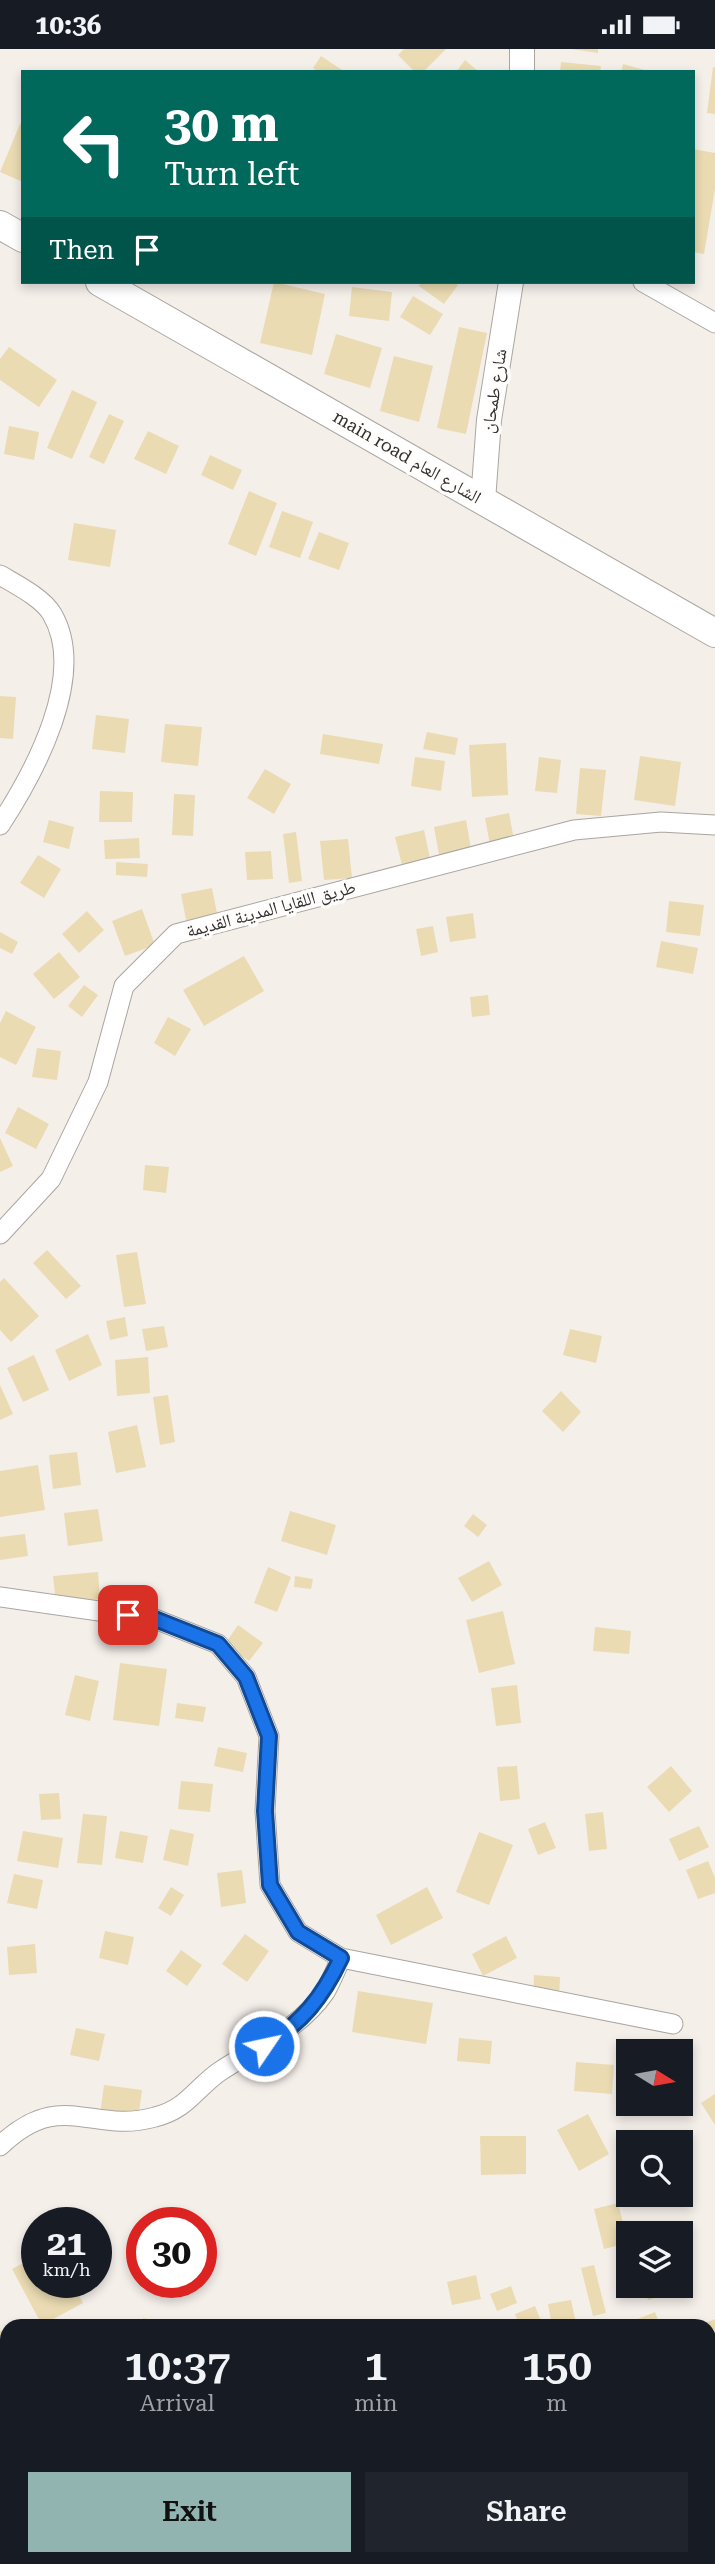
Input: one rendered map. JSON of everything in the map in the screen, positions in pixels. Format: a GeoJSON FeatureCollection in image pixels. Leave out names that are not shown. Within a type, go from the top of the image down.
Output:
{"type":"FeatureCollection","features":[{"type":"Feature","properties":{"kind":"main road"},"geometry":{"type":"LineString","coordinates":[[0,225],[21,237]]}},
{"type":"Feature","properties":{"kind":"main road","name":"main road الشارع العام"},"geometry":{"type":"LineString","coordinates":[[104,284],[715,633]]}},
{"type":"Feature","properties":{"kind":"street"},"geometry":{"type":"LineString","coordinates":[[522,49],[522,70]]}},
{"type":"Feature","properties":{"kind":"street","name":"شارع طمحان"},"geometry":{"type":"LineString","coordinates":[[483,500],[489,420],[511,284]]}},
{"type":"Feature","properties":{"kind":"street"},"geometry":{"type":"LineString","coordinates":[[647,284],[715,323]]}},
{"type":"Feature","properties":{"kind":"street"},"geometry":{"type":"LineString","coordinates":[[0,575],[51,612],[64,649],[57,709],[29,781],[0,825]]}},
{"type":"Feature","properties":{"kind":"street","name":"طريق اللقايا المدينة القديمة"},"geometry":{"type":"LineString","coordinates":[[0,1234],[51,1178],[98,1082],[124,986],[176,934],[574,830],[661,822],[715,825]]}},
{"type":"Feature","properties":{"kind":"street"},"geometry":{"type":"LineString","coordinates":[[0,1597],[155,1619],[218,1644],[246,1677],[269,1736],[265,1811],[270,1885],[298,1932],[341,1958],[673,2024]]}},
{"type":"Feature","properties":{"kind":"street"},"geometry":{"type":"LineString","coordinates":[[0,2146],[13,2133],[49,2114],[88,2116],[115,2122],[153,2118],[181,2108],[217,2073],[287,2032],[325,1992],[341,1958]]}},
{"type":"Feature","properties":{"kind":"building"},"geometry":{"type":"Polygon","coordinates":[[[404,49],[446,49],[425,70],[413,70],[398,55],[404,49]]]}},
{"type":"Feature","properties":{"kind":"building"},"geometry":{"type":"Polygon","coordinates":[[[571,49],[598,49],[598,53],[571,49]]]}},
{"type":"Feature","properties":{"kind":"building"},"geometry":{"type":"Polygon","coordinates":[[[321,56],[342,70],[316,70],[313,68],[321,56]]]}},
{"type":"Feature","properties":{"kind":"building"},"geometry":{"type":"Polygon","coordinates":[[[465,60],[477,70],[458,70],[465,60]]]}},
{"type":"Feature","properties":{"kind":"building"},"geometry":{"type":"Polygon","coordinates":[[[561,62],[601,66],[600,70],[560,70],[561,62]]]}},
{"type":"Feature","properties":{"kind":"building"},"geometry":{"type":"Polygon","coordinates":[[[623,64],[644,70],[622,70],[623,64]]]}},
{"type":"Feature","properties":{"kind":"building"},"geometry":{"type":"Polygon","coordinates":[[[715,67],[715,114],[707,113],[715,67]]]}},
{"type":"Feature","properties":{"kind":"building"},"geometry":{"type":"Polygon","coordinates":[[[20,124],[21,124],[21,181],[0,172],[20,124]]]}},
{"type":"Feature","properties":{"kind":"building"},"geometry":{"type":"Polygon","coordinates":[[[695,149],[715,153],[715,189],[704,254],[695,252],[695,149]]]}},
{"type":"Feature","properties":{"kind":"building"},"geometry":{"type":"Polygon","coordinates":[[[274,284],[325,294],[312,355],[260,343],[274,284]]]}},
{"type":"Feature","properties":{"kind":"building"},"geometry":{"type":"Polygon","coordinates":[[[420,284],[458,285],[444,304],[419,286],[420,284]]]}},
{"type":"Feature","properties":{"kind":"building"},"geometry":{"type":"Polygon","coordinates":[[[352,287],[392,292],[389,321],[349,316],[352,287]]]}},
{"type":"Feature","properties":{"kind":"building"},"geometry":{"type":"Polygon","coordinates":[[[413,296],[443,314],[430,335],[400,317],[413,296]]]}},
{"type":"Feature","properties":{"kind":"building"},"geometry":{"type":"Polygon","coordinates":[[[459,327],[487,333],[466,434],[437,428],[459,327]]]}},
{"type":"Feature","properties":{"kind":"building"},"geometry":{"type":"Polygon","coordinates":[[[336,334],[382,348],[370,388],[324,374],[336,334]]]}},
{"type":"Feature","properties":{"kind":"building"},"geometry":{"type":"Polygon","coordinates":[[[9,347],[57,380],[39,407],[0,380],[0,359],[9,347]]]}},
{"type":"Feature","properties":{"kind":"building"},"geometry":{"type":"Polygon","coordinates":[[[394,356],[433,366],[419,422],[380,411],[394,356]]]}},
{"type":"Feature","properties":{"kind":"building"},"geometry":{"type":"Polygon","coordinates":[[[72,390],[97,402],[72,459],[47,448],[72,390]]]}},
{"type":"Feature","properties":{"kind":"building"},"geometry":{"type":"Polygon","coordinates":[[[109,414],[124,421],[104,464],[89,457],[109,414]]]}},
{"type":"Feature","properties":{"kind":"building"},"geometry":{"type":"Polygon","coordinates":[[[9,426],[39,432],[34,460],[4,454],[9,426]]]}},
{"type":"Feature","properties":{"kind":"building"},"geometry":{"type":"Polygon","coordinates":[[[148,431],[179,446],[166,474],[134,459],[148,431]]]}},
{"type":"Feature","properties":{"kind":"building"},"geometry":{"type":"Polygon","coordinates":[[[210,455],[242,470],[233,490],[201,475],[210,455]]]}},
{"type":"Feature","properties":{"kind":"building"},"geometry":{"type":"Polygon","coordinates":[[[249,491],[277,503],[256,556],[228,544],[249,491]]]}},
{"type":"Feature","properties":{"kind":"building"},"geometry":{"type":"Polygon","coordinates":[[[282,511],[313,522],[300,558],[269,547],[282,511]]]}},
{"type":"Feature","properties":{"kind":"building"},"geometry":{"type":"Polygon","coordinates":[[[74,523],[116,530],[110,567],[68,560],[74,523]]]}},
{"type":"Feature","properties":{"kind":"building"},"geometry":{"type":"Polygon","coordinates":[[[319,532],[349,543],[339,570],[308,559],[319,532]]]}},
{"type":"Feature","properties":{"kind":"building"},"geometry":{"type":"Polygon","coordinates":[[[0,696],[16,697],[13,739],[0,738],[0,696]]]}},
{"type":"Feature","properties":{"kind":"building"},"geometry":{"type":"Polygon","coordinates":[[[96,715],[129,719],[125,753],[92,749],[96,715]]]}},
{"type":"Feature","properties":{"kind":"building"},"geometry":{"type":"Polygon","coordinates":[[[165,724],[202,727],[198,766],[161,762],[165,724]]]}},
{"type":"Feature","properties":{"kind":"building"},"geometry":{"type":"Polygon","coordinates":[[[427,732],[458,738],[455,755],[423,749],[427,732]]]}},
{"type":"Feature","properties":{"kind":"building"},"geometry":{"type":"Polygon","coordinates":[[[323,734],[383,744],[379,764],[320,754],[323,734]]]}},
{"type":"Feature","properties":{"kind":"building"},"geometry":{"type":"Polygon","coordinates":[[[506,743],[508,795],[472,797],[469,745],[506,743]]]}},
{"type":"Feature","properties":{"kind":"building"},"geometry":{"type":"Polygon","coordinates":[[[640,756],[681,762],[675,806],[634,800],[640,756]]]}},
{"type":"Feature","properties":{"kind":"building"},"geometry":{"type":"Polygon","coordinates":[[[415,757],[445,761],[441,791],[411,786],[415,757]]]}},
{"type":"Feature","properties":{"kind":"building"},"geometry":{"type":"Polygon","coordinates":[[[539,757],[561,760],[557,793],[535,791],[539,757]]]}},
{"type":"Feature","properties":{"kind":"building"},"geometry":{"type":"Polygon","coordinates":[[[580,768],[606,770],[601,816],[576,814],[580,768]]]}},
{"type":"Feature","properties":{"kind":"building"},"geometry":{"type":"Polygon","coordinates":[[[265,769],[291,784],[274,814],[247,798],[265,769]]]}},
{"type":"Feature","properties":{"kind":"building"},"geometry":{"type":"Polygon","coordinates":[[[100,791],[133,792],[132,822],[99,822],[100,791]]]}},
{"type":"Feature","properties":{"kind":"building"},"geometry":{"type":"Polygon","coordinates":[[[174,794],[195,795],[193,836],[172,835],[174,794]]]}},
{"type":"Feature","properties":{"kind":"building"},"geometry":{"type":"Polygon","coordinates":[[[509,813],[514,840],[490,845],[485,818],[509,813]]]}},
{"type":"Feature","properties":{"kind":"building"},"geometry":{"type":"Polygon","coordinates":[[[49,820],[74,827],[69,849],[43,842],[49,820]]]}},
{"type":"Feature","properties":{"kind":"building"},"geometry":{"type":"Polygon","coordinates":[[[466,820],[473,860],[441,866],[434,827],[466,820]]]}},
{"type":"Feature","properties":{"kind":"building"},"geometry":{"type":"Polygon","coordinates":[[[424,830],[431,863],[403,869],[395,837],[424,830]]]}},
{"type":"Feature","properties":{"kind":"building"},"geometry":{"type":"Polygon","coordinates":[[[296,832],[302,881],[289,883],[283,834],[296,832]]]}},
{"type":"Feature","properties":{"kind":"building"},"geometry":{"type":"Polygon","coordinates":[[[139,838],[140,858],[105,859],[104,840],[139,838]]]}},
{"type":"Feature","properties":{"kind":"building"},"geometry":{"type":"Polygon","coordinates":[[[348,839],[352,878],[324,880],[320,841],[348,839]]]}},
{"type":"Feature","properties":{"kind":"building"},"geometry":{"type":"Polygon","coordinates":[[[271,851],[273,879],[247,880],[245,852],[271,851]]]}},
{"type":"Feature","properties":{"kind":"building"},"geometry":{"type":"Polygon","coordinates":[[[38,855],[61,869],[44,898],[20,883],[38,855]]]}},
{"type":"Feature","properties":{"kind":"building"},"geometry":{"type":"Polygon","coordinates":[[[116,862],[148,864],[147,877],[116,875],[116,862]]]}},
{"type":"Feature","properties":{"kind":"building"},"geometry":{"type":"Polygon","coordinates":[[[212,888],[218,918],[187,925],[181,894],[212,888]]]}},
{"type":"Feature","properties":{"kind":"building"},"geometry":{"type":"Polygon","coordinates":[[[669,901],[704,905],[700,936],[666,932],[669,901]]]}},
{"type":"Feature","properties":{"kind":"building"},"geometry":{"type":"Polygon","coordinates":[[[142,909],[155,945],[125,956],[112,921],[142,909]]]}},
{"type":"Feature","properties":{"kind":"building"},"geometry":{"type":"Polygon","coordinates":[[[87,911],[104,930],[79,953],[62,934],[87,911]]]}},
{"type":"Feature","properties":{"kind":"building"},"geometry":{"type":"Polygon","coordinates":[[[473,913],[476,938],[450,942],[446,917],[473,913]]]}},
{"type":"Feature","properties":{"kind":"building"},"geometry":{"type":"Polygon","coordinates":[[[433,926],[438,952],[421,956],[416,929],[433,926]]]}},
{"type":"Feature","properties":{"kind":"building"},"geometry":{"type":"Polygon","coordinates":[[[0,932],[18,942],[12,954],[0,948],[0,932]]]}},
{"type":"Feature","properties":{"kind":"building"},"geometry":{"type":"Polygon","coordinates":[[[661,941],[698,948],[693,974],[656,967],[661,941]]]}},
{"type":"Feature","properties":{"kind":"building"},"geometry":{"type":"Polygon","coordinates":[[[59,952],[80,977],[54,999],[33,974],[59,952]]]}},
{"type":"Feature","properties":{"kind":"building"},"geometry":{"type":"Polygon","coordinates":[[[244,956],[264,991],[204,1026],[183,990],[244,956]]]}},
{"type":"Feature","properties":{"kind":"building"},"geometry":{"type":"Polygon","coordinates":[[[84,985],[98,995],[82,1017],[68,1006],[84,985]]]}},
{"type":"Feature","properties":{"kind":"building"},"geometry":{"type":"Polygon","coordinates":[[[488,995],[490,1015],[472,1017],[470,997],[488,995]]]}},
{"type":"Feature","properties":{"kind":"building"},"geometry":{"type":"Polygon","coordinates":[[[6,1011],[36,1027],[16,1065],[0,1057],[0,1023],[6,1011]]]}},
{"type":"Feature","properties":{"kind":"building"},"geometry":{"type":"Polygon","coordinates":[[[168,1017],[191,1029],[175,1056],[154,1043],[168,1017]]]}},
{"type":"Feature","properties":{"kind":"building"},"geometry":{"type":"Polygon","coordinates":[[[37,1048],[61,1051],[57,1080],[32,1077],[37,1048]]]}},
{"type":"Feature","properties":{"kind":"building"},"geometry":{"type":"Polygon","coordinates":[[[18,1107],[49,1124],[36,1149],[5,1133],[18,1107]]]}},
{"type":"Feature","properties":{"kind":"building"},"geometry":{"type":"Polygon","coordinates":[[[0,1138],[13,1166],[0,1172],[0,1138]]]}},
{"type":"Feature","properties":{"kind":"building"},"geometry":{"type":"Polygon","coordinates":[[[145,1165],[169,1167],[166,1193],[143,1190],[145,1165]]]}},
{"type":"Feature","properties":{"kind":"building"},"geometry":{"type":"Polygon","coordinates":[[[47,1250],[81,1286],[66,1299],[33,1263],[47,1250]]]}},
{"type":"Feature","properties":{"kind":"building"},"geometry":{"type":"Polygon","coordinates":[[[137,1252],[146,1304],[124,1307],[116,1255],[137,1252]]]}},
{"type":"Feature","properties":{"kind":"building"},"geometry":{"type":"Polygon","coordinates":[[[4,1278],[39,1316],[11,1342],[0,1330],[0,1282],[4,1278]]]}},
{"type":"Feature","properties":{"kind":"building"},"geometry":{"type":"Polygon","coordinates":[[[125,1317],[128,1336],[110,1340],[106,1321],[125,1317]]]}},
{"type":"Feature","properties":{"kind":"building"},"geometry":{"type":"Polygon","coordinates":[[[164,1326],[168,1347],[146,1351],[142,1329],[164,1326]]]}},
{"type":"Feature","properties":{"kind":"building"},"geometry":{"type":"Polygon","coordinates":[[[570,1329],[602,1336],[596,1363],[563,1355],[570,1329]]]}},
{"type":"Feature","properties":{"kind":"building"},"geometry":{"type":"Polygon","coordinates":[[[88,1334],[102,1365],[69,1381],[55,1350],[88,1334]]]}},
{"type":"Feature","properties":{"kind":"building"},"geometry":{"type":"Polygon","coordinates":[[[34,1355],[49,1390],[23,1402],[7,1368],[34,1355]]]}},
{"type":"Feature","properties":{"kind":"building"},"geometry":{"type":"Polygon","coordinates":[[[148,1357],[150,1393],[117,1396],[115,1360],[148,1357]]]}},
{"type":"Feature","properties":{"kind":"building"},"geometry":{"type":"Polygon","coordinates":[[[0,1385],[13,1414],[0,1420],[0,1385]]]}},
{"type":"Feature","properties":{"kind":"building"},"geometry":{"type":"Polygon","coordinates":[[[561,1391],[581,1412],[563,1432],[542,1411],[561,1391]]]}},
{"type":"Feature","properties":{"kind":"building"},"geometry":{"type":"Polygon","coordinates":[[[168,1395],[175,1442],[160,1445],[153,1397],[168,1395]]]}},
{"type":"Feature","properties":{"kind":"building"},"geometry":{"type":"Polygon","coordinates":[[[137,1425],[146,1467],[116,1473],[108,1432],[137,1425]]]}},
{"type":"Feature","properties":{"kind":"building"},"geometry":{"type":"Polygon","coordinates":[[[77,1452],[81,1485],[53,1489],[49,1455],[77,1452]]]}},
{"type":"Feature","properties":{"kind":"building"},"geometry":{"type":"Polygon","coordinates":[[[38,1465],[45,1510],[0,1517],[0,1471],[38,1465]]]}},
{"type":"Feature","properties":{"kind":"building"},"geometry":{"type":"Polygon","coordinates":[[[98,1509],[103,1541],[68,1546],[64,1513],[98,1509]]]}},
{"type":"Feature","properties":{"kind":"building"},"geometry":{"type":"Polygon","coordinates":[[[290,1511],[336,1525],[327,1555],[281,1541],[290,1511]]]}},
{"type":"Feature","properties":{"kind":"building"},"geometry":{"type":"Polygon","coordinates":[[[473,1514],[487,1525],[478,1537],[464,1526],[473,1514]]]}},
{"type":"Feature","properties":{"kind":"building"},"geometry":{"type":"Polygon","coordinates":[[[25,1534],[28,1556],[0,1560],[0,1537],[25,1534]]]}},
{"type":"Feature","properties":{"kind":"building"},"geometry":{"type":"Polygon","coordinates":[[[489,1561],[502,1585],[472,1602],[458,1578],[489,1561]]]}},
{"type":"Feature","properties":{"kind":"building"},"geometry":{"type":"Polygon","coordinates":[[[268,1567],[291,1577],[277,1612],[254,1603],[268,1567]]]}},
{"type":"Feature","properties":{"kind":"building"},"geometry":{"type":"Polygon","coordinates":[[[98,1572],[100,1599],[56,1603],[53,1576],[98,1572]]]}},
{"type":"Feature","properties":{"kind":"building"},"geometry":{"type":"Polygon","coordinates":[[[295,1576],[313,1579],[311,1589],[294,1587],[295,1576]]]}},
{"type":"Feature","properties":{"kind":"building"},"geometry":{"type":"Polygon","coordinates":[[[503,1611],[515,1664],[479,1673],[466,1620],[503,1611]]]}},
{"type":"Feature","properties":{"kind":"building"},"geometry":{"type":"Polygon","coordinates":[[[238,1625],[263,1643],[249,1661],[225,1644],[238,1625]]]}},
{"type":"Feature","properties":{"kind":"building"},"geometry":{"type":"Polygon","coordinates":[[[595,1627],[631,1631],[629,1654],[593,1651],[595,1627]]]}},
{"type":"Feature","properties":{"kind":"building"},"geometry":{"type":"Polygon","coordinates":[[[120,1663],[167,1669],[159,1726],[113,1720],[120,1663]]]}},
{"type":"Feature","properties":{"kind":"building"},"geometry":{"type":"Polygon","coordinates":[[[75,1675],[99,1681],[90,1721],[65,1715],[75,1675]]]}},
{"type":"Feature","properties":{"kind":"building"},"geometry":{"type":"Polygon","coordinates":[[[517,1685],[521,1723],[496,1726],[491,1688],[517,1685]]]}},
{"type":"Feature","properties":{"kind":"building"},"geometry":{"type":"Polygon","coordinates":[[[177,1703],[206,1707],[203,1722],[175,1718],[177,1703]]]}},
{"type":"Feature","properties":{"kind":"building"},"geometry":{"type":"Polygon","coordinates":[[[218,1747],[247,1753],[243,1772],[214,1766],[218,1747]]]}},
{"type":"Feature","properties":{"kind":"building"},"geometry":{"type":"Polygon","coordinates":[[[517,1766],[520,1799],[500,1801],[497,1767],[517,1766]]]}},
{"type":"Feature","properties":{"kind":"building"},"geometry":{"type":"Polygon","coordinates":[[[671,1766],[692,1791],[669,1812],[647,1787],[671,1766]]]}},
{"type":"Feature","properties":{"kind":"building"},"geometry":{"type":"Polygon","coordinates":[[[181,1781],[213,1784],[210,1812],[178,1809],[181,1781]]]}},
{"type":"Feature","properties":{"kind":"building"},"geometry":{"type":"Polygon","coordinates":[[[59,1793],[61,1819],[41,1820],[39,1794],[59,1793]]]}},
{"type":"Feature","properties":{"kind":"building"},"geometry":{"type":"Polygon","coordinates":[[[603,1812],[607,1849],[589,1851],[585,1814],[603,1812]]]}},
{"type":"Feature","properties":{"kind":"building"},"geometry":{"type":"Polygon","coordinates":[[[83,1814],[107,1816],[102,1865],[77,1863],[83,1814]]]}},
{"type":"Feature","properties":{"kind":"building"},"geometry":{"type":"Polygon","coordinates":[[[545,1822],[556,1848],[538,1855],[528,1829],[545,1822]]]}},
{"type":"Feature","properties":{"kind":"building"},"geometry":{"type":"Polygon","coordinates":[[[699,1826],[709,1847],[679,1861],[669,1839],[699,1826]]]}},
{"type":"Feature","properties":{"kind":"building"},"geometry":{"type":"Polygon","coordinates":[[[170,1829],[194,1834],[188,1866],[163,1860],[170,1829]]]}},
{"type":"Feature","properties":{"kind":"building"},"geometry":{"type":"Polygon","coordinates":[[[23,1831],[63,1838],[58,1868],[17,1861],[23,1831]]]}},
{"type":"Feature","properties":{"kind":"building"},"geometry":{"type":"Polygon","coordinates":[[[120,1831],[148,1836],[143,1863],[115,1858],[120,1831]]]}},
{"type":"Feature","properties":{"kind":"building"},"geometry":{"type":"Polygon","coordinates":[[[479,1832],[513,1845],[489,1905],[456,1892],[479,1832]]]}},
{"type":"Feature","properties":{"kind":"building"},"geometry":{"type":"Polygon","coordinates":[[[708,1861],[715,1878],[715,1893],[698,1899],[686,1870],[708,1861]]]}},
{"type":"Feature","properties":{"kind":"building"},"geometry":{"type":"Polygon","coordinates":[[[242,1870],[246,1903],[221,1907],[217,1873],[242,1870]]]}},
{"type":"Feature","properties":{"kind":"building"},"geometry":{"type":"Polygon","coordinates":[[[14,1874],[43,1880],[37,1909],[7,1903],[14,1874]]]}},
{"type":"Feature","properties":{"kind":"building"},"geometry":{"type":"Polygon","coordinates":[[[171,1887],[184,1895],[171,1916],[158,1908],[171,1887]]]}},
{"type":"Feature","properties":{"kind":"building"},"geometry":{"type":"Polygon","coordinates":[[[427,1887],[443,1918],[391,1945],[376,1915],[427,1887]]]}},
{"type":"Feature","properties":{"kind":"building"},"geometry":{"type":"Polygon","coordinates":[[[105,1931],[134,1937],[128,1965],[99,1958],[105,1931]]]}},
{"type":"Feature","properties":{"kind":"building"},"geometry":{"type":"Polygon","coordinates":[[[245,1934],[269,1951],[247,1982],[222,1964],[245,1934]]]}},
{"type":"Feature","properties":{"kind":"building"},"geometry":{"type":"Polygon","coordinates":[[[506,1936],[517,1958],[483,1976],[472,1954],[506,1936]]]}},
{"type":"Feature","properties":{"kind":"building"},"geometry":{"type":"Polygon","coordinates":[[[35,1944],[37,1973],[9,1975],[7,1947],[35,1944]]]}},
{"type":"Feature","properties":{"kind":"building"},"geometry":{"type":"Polygon","coordinates":[[[181,1950],[202,1965],[187,1986],[166,1971],[181,1950]]]}},
{"type":"Feature","properties":{"kind":"building"},"geometry":{"type":"Polygon","coordinates":[[[534,1975],[560,1977],[559,1999],[533,1998],[534,1975]]]}},
{"type":"Feature","properties":{"kind":"building"},"geometry":{"type":"Polygon","coordinates":[[[358,1991],[433,2003],[426,2044],[352,2032],[358,1991]]]}},
{"type":"Feature","properties":{"kind":"building"},"geometry":{"type":"Polygon","coordinates":[[[76,2028],[105,2034],[99,2061],[70,2055],[76,2028]]]}},
{"type":"Feature","properties":{"kind":"building"},"geometry":{"type":"Polygon","coordinates":[[[459,2038],[492,2041],[490,2064],[457,2061],[459,2038]]]}},
{"type":"Feature","properties":{"kind":"building"},"geometry":{"type":"Polygon","coordinates":[[[576,2062],[614,2065],[612,2094],[574,2091],[576,2062]]]}},
{"type":"Feature","properties":{"kind":"building"},"geometry":{"type":"Polygon","coordinates":[[[104,2085],[142,2090],[137,2127],[99,2122],[104,2085]]]}},
{"type":"Feature","properties":{"kind":"building"},"geometry":{"type":"Polygon","coordinates":[[[715,2094],[715,2125],[701,2103],[715,2094]]]}},
{"type":"Feature","properties":{"kind":"building"},"geometry":{"type":"Polygon","coordinates":[[[588,2114],[609,2154],[579,2171],[557,2130],[588,2114]]]}},
{"type":"Feature","properties":{"kind":"building"},"geometry":{"type":"Polygon","coordinates":[[[480,2136],[526,2136],[526,2174],[481,2175],[480,2136]]]}},
{"type":"Feature","properties":{"kind":"building"},"geometry":{"type":"Polygon","coordinates":[[[616,2204],[616,2207],[619,2207],[622,2221],[616,2221],[616,2246],[604,2249],[594,2209],[616,2204]]]}},
{"type":"Feature","properties":{"kind":"building"},"geometry":{"type":"Polygon","coordinates":[[[21,2264],[21,2286],[12,2269],[21,2264]]]}},
{"type":"Feature","properties":{"kind":"building"},"geometry":{"type":"Polygon","coordinates":[[[594,2265],[606,2313],[593,2316],[581,2268],[594,2265]]]}},
{"type":"Feature","properties":{"kind":"building"},"geometry":{"type":"Polygon","coordinates":[[[476,2275],[481,2299],[452,2305],[447,2282],[476,2275]]]}},
{"type":"Feature","properties":{"kind":"building"},"geometry":{"type":"Polygon","coordinates":[[[511,2286],[517,2303],[497,2311],[490,2294],[511,2286]]]}},
{"type":"Feature","properties":{"kind":"building"},"geometry":{"type":"Polygon","coordinates":[[[28,2298],[80,2298],[83,2303],[53,2319],[39,2319],[28,2298]]]}},
{"type":"Feature","properties":{"kind":"building"},"geometry":{"type":"Polygon","coordinates":[[[571,2300],[575,2319],[551,2319],[548,2304],[571,2300]]]}},
{"type":"Feature","properties":{"kind":"building"},"geometry":{"type":"Polygon","coordinates":[[[535,2306],[540,2319],[517,2319],[515,2314],[535,2306]]]}},
{"type":"Feature","properties":{"kind":"building"},"geometry":{"type":"Polygon","coordinates":[[[655,2312],[658,2319],[638,2319],[655,2312]]]}},
{"type":"Feature","properties":{"kind":"route"},"geometry":{"type":"LineString","coordinates":[[128,1615],[155,1619],[218,1644],[246,1677],[269,1736],[265,1811],[270,1885],[298,1932],[341,1958],[325,1992],[287,2032],[264,2046]]}}]}
